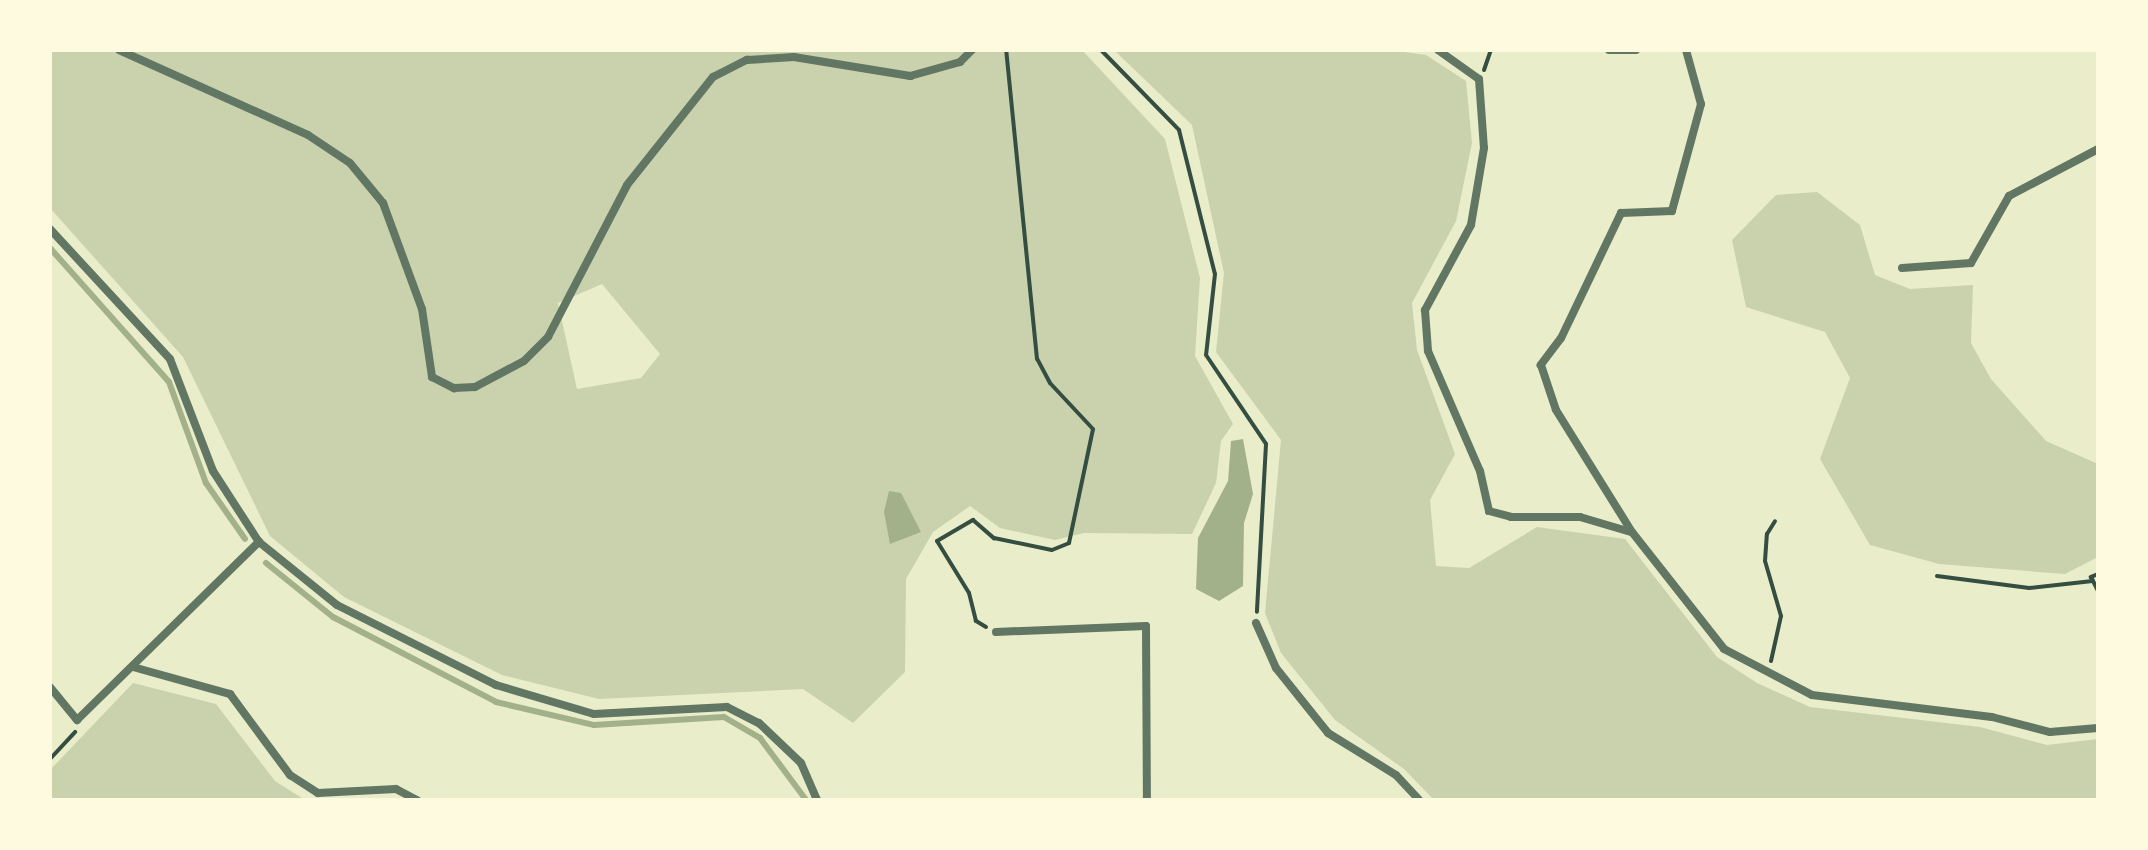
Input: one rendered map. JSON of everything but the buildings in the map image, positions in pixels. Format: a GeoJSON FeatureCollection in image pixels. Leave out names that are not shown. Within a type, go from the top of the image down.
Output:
{"type":"FeatureCollection","features":[{"type":"Feature","properties":{"kind":"street"},"geometry":{"type":"LineString","coordinates":[[119,50],[308,135],[350,163],[383,203],[422,309],[432,377],[454,388],[475,387],[524,361],[548,337],[627,185],[713,77],[747,60],[794,57],[910,76],[960,62],[972,50]]}},
{"type":"Feature","properties":{"kind":"street"},"geometry":{"type":"LineString","coordinates":[[1438,50],[1479,79],[1484,148],[1471,225],[1425,310],[1428,351],[1480,471],[1489,511],[1511,517],[1580,517],[1632,532]]}},
{"type":"Feature","properties":{"kind":"street"},"geometry":{"type":"LineString","coordinates":[[1609,50],[1636,50]]}},
{"type":"Feature","properties":{"kind":"street"},"geometry":{"type":"LineString","coordinates":[[1686,50],[1701,104],[1672,211],[1621,213],[1561,338],[1541,365],[1556,410],[1632,532],[1724,649],[1812,695],[1992,717],[2050,732],[2098,728]]}},
{"type":"Feature","properties":{"kind":"street"},"geometry":{"type":"LineString","coordinates":[[1902,268],[1971,263],[2009,196],[2098,149]]}},
{"type":"Feature","properties":{"kind":"street"},"geometry":{"type":"LineString","coordinates":[[50,229],[170,359],[213,471],[259,542],[337,605],[496,685],[594,714],[727,707],[759,723],[801,763],[817,800]]}},
{"type":"Feature","properties":{"kind":"street"},"geometry":{"type":"LineString","coordinates":[[50,687],[77,720],[259,542]]}},
{"type":"Feature","properties":{"kind":"street"},"geometry":{"type":"LineString","coordinates":[[1256,623],[1276,668],[1328,733],[1396,775],[1419,800]]}},
{"type":"Feature","properties":{"kind":"street"},"geometry":{"type":"LineString","coordinates":[[996,632],[1146,626],[1147,800]]}},
{"type":"Feature","properties":{"kind":"street"},"geometry":{"type":"LineString","coordinates":[[133,667],[230,694],[290,775],[318,793],[396,789],[417,800]]}},
{"type":"Feature","properties":{"kind":"path"},"geometry":{"type":"LineString","coordinates":[[996,632],[976,621],[969,593],[937,541],[973,520],[994,538],[1052,550],[1069,543],[1093,429],[1050,383],[1037,359],[1006,50]]}},
{"type":"Feature","properties":{"kind":"path"},"geometry":{"type":"LineString","coordinates":[[1101,50],[1179,130],[1215,274],[1206,355],[1266,444],[1256,623]]}},
{"type":"Feature","properties":{"kind":"path"},"geometry":{"type":"LineString","coordinates":[[1765,673],[1781,624],[1765,561],[1767,534],[1775,521]]}},
{"type":"Feature","properties":{"kind":"path"},"geometry":{"type":"LineString","coordinates":[[2098,574],[2091,577],[2098,591]]}},
{"type":"Feature","properties":{"kind":"path"},"geometry":{"type":"LineString","coordinates":[[1937,576],[2029,588],[2093,581]]}},
{"type":"Feature","properties":{"kind":"path"},"geometry":{"type":"LineString","coordinates":[[50,759],[69,742],[77,720]]}},
{"type":"Feature","properties":{"kind":"shaded area"},"geometry":{"type":"Polygon","coordinates":[[[50,50],[1082,50],[1165,139],[1200,278],[1195,356],[1233,424],[1221,441],[1216,483],[1192,534],[1084,533],[1055,540],[1000,528],[970,506],[933,532],[906,579],[905,672],[853,723],[803,689],[599,699],[502,675],[344,597],[270,536],[183,357],[50,208],[50,50]],[[602,284],[558,303],[577,389],[641,378],[660,354],[602,284]]]}},
{"type":"Feature","properties":{"kind":"shaded area"},"geometry":{"type":"Polygon","coordinates":[[[1114,50],[1391,50],[1426,55],[1466,81],[1472,143],[1456,221],[1412,303],[1417,350],[1455,454],[1430,500],[1436,566],[1469,568],[1537,527],[1625,539],[1717,657],[1757,683],[1810,707],[1980,727],[2047,745],[2098,739],[2098,800],[1434,800],[1404,769],[1335,720],[1281,653],[1265,613],[1281,440],[1216,352],[1224,273],[1192,125],[1114,50]]]}},
{"type":"Feature","properties":{"kind":"shaded area"},"geometry":{"type":"Polygon","coordinates":[[[1817,192],[1860,225],[1875,275],[1910,289],[1973,285],[1971,343],[1991,379],[2046,441],[2098,464],[2098,557],[2065,574],[1939,564],[1870,545],[1820,459],[1850,378],[1825,332],[1746,307],[1732,240],[1776,195],[1817,192]]]}},
{"type":"Feature","properties":{"kind":"shaded area"},"geometry":{"type":"Polygon","coordinates":[[[1243,439],[1253,494],[1244,523],[1243,586],[1219,601],[1196,589],[1198,538],[1228,481],[1231,441],[1243,439]]]}},
{"type":"Feature","properties":{"kind":"shaded area"},"geometry":{"type":"Polygon","coordinates":[[[889,491],[901,493],[921,532],[890,544],[884,512],[889,491]]]}},
{"type":"Feature","properties":{"kind":"shaded area"},"geometry":{"type":"Polygon","coordinates":[[[133,683],[216,704],[275,781],[305,800],[50,800],[50,770],[133,683]]]}},
{"type":"Feature","properties":{"kind":"waterway"},"geometry":{"type":"LineString","coordinates":[[50,248],[169,382],[206,483],[245,539]]}},
{"type":"Feature","properties":{"kind":"waterway"},"geometry":{"type":"LineString","coordinates":[[266,563],[333,617],[496,702],[594,725],[724,717],[760,738],[806,800]]}}]}
